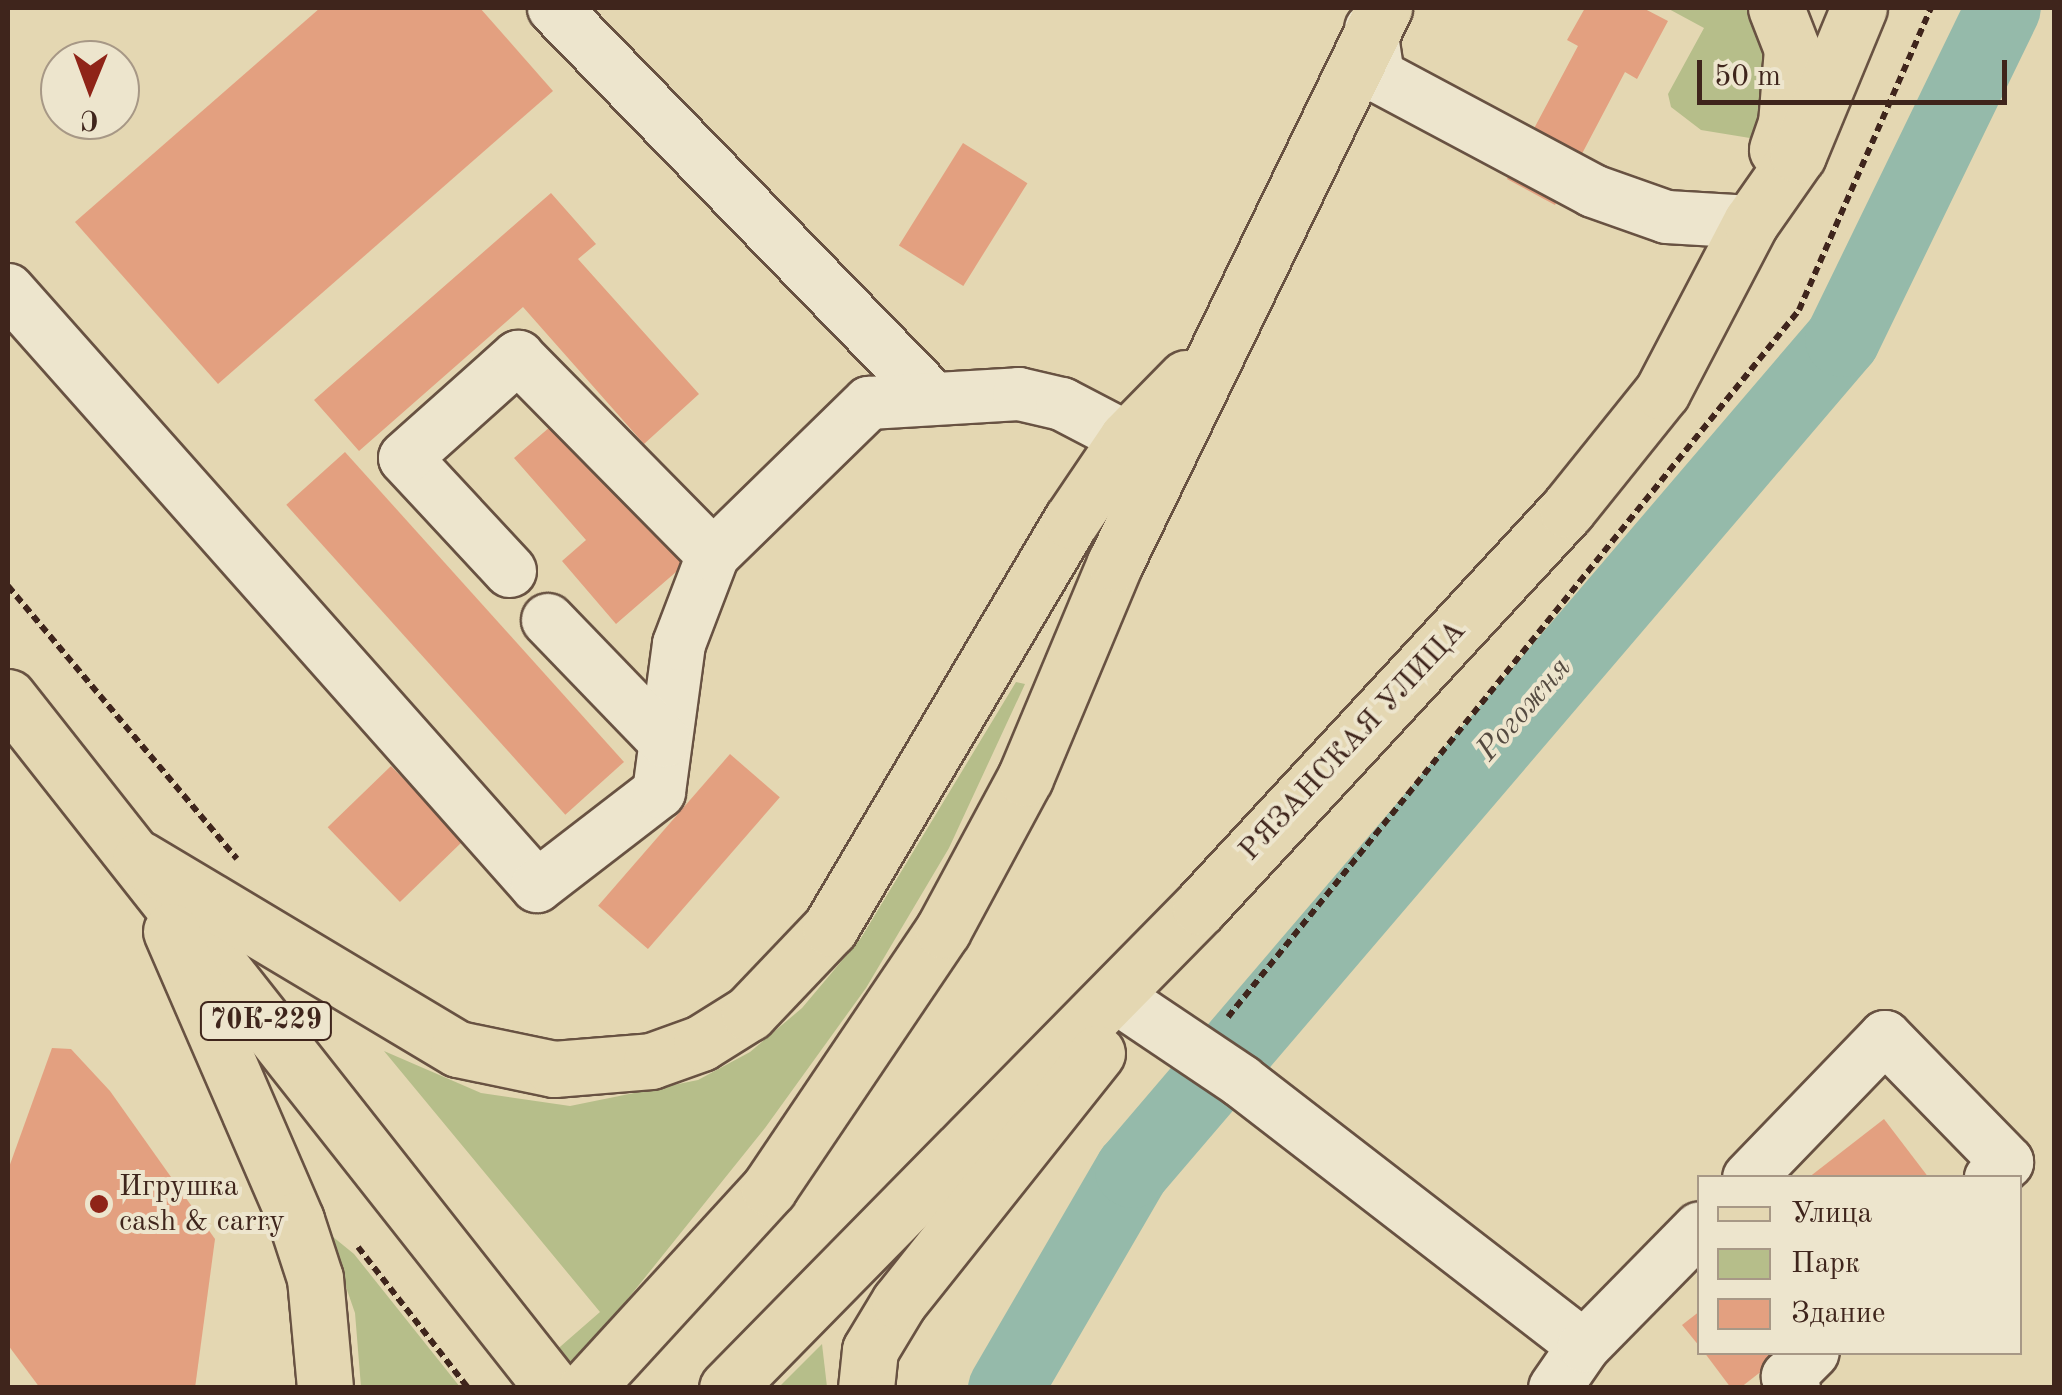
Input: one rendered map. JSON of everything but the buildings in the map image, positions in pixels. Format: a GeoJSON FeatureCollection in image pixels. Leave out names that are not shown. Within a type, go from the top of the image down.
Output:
{"type":"FeatureCollection","features":[{"type":"Feature","properties":{"kind":"main road"},"geometry":{"type":"LineString","coordinates":[[1751,222],[1786,123],[1792,49],[1776,8]]}},
{"type":"Feature","properties":{"kind":"main road","name":"РЯЗАНСКАЯ УЛИЦА"},"geometry":{"type":"LineString","coordinates":[[727,1388],[1200,906],[1566,510],[1662,392],[1751,222],[1798,155],[1858,8]]}},
{"type":"Feature","properties":{"kind":"main road"},"geometry":{"type":"LineString","coordinates":[[586,1388],[770,1188],[943,930],[1025,778],[1114,563],[1378,18]]}},
{"type":"Feature","properties":{"kind":"main road"},"geometry":{"type":"LineString","coordinates":[[140,859],[458,1049],[554,1069],[651,1061],[701,1043],[749,1013],[830,928],[1127,438],[1216,347]]}},
{"type":"Feature","properties":{"kind":"main road","name":"70К-229"},"geometry":{"type":"LineString","coordinates":[[8,697],[140,859],[554,1388]]}},
{"type":"Feature","properties":{"kind":"main road"},"geometry":{"type":"LineString","coordinates":[[140,859],[296,1220],[315,1278],[325,1388]]}},
{"type":"Feature","properties":{"kind":"main road"},"geometry":{"type":"LineString","coordinates":[[866,1388],[870,1350],[899,1302],[1134,1009],[1200,906]]}},
{"type":"Feature","properties":{"kind":"lane"},"geometry":{"type":"LineString","coordinates":[[554,8],[930,395]]}},
{"type":"Feature","properties":{"kind":"lane"},"geometry":{"type":"LineString","coordinates":[[1378,18],[1378,76],[1593,191],[1667,217],[1751,222]]}},
{"type":"Feature","properties":{"kind":"lane"},"geometry":{"type":"LineString","coordinates":[[8,290],[538,886],[659,792],[679,644],[712,555],[869,404],[930,395],[1019,394],[1062,404],[1127,438]]}},
{"type":"Feature","properties":{"kind":"lane"},"geometry":{"type":"LineString","coordinates":[[510,571],[405,458],[518,357],[712,555]]}},
{"type":"Feature","properties":{"kind":"lane"},"geometry":{"type":"LineString","coordinates":[[548,620],[665,742]]}},
{"type":"Feature","properties":{"kind":"lane"},"geometry":{"type":"LineString","coordinates":[[1134,1009],[1241,1082],[1570,1367],[1697,1231]]}},
{"type":"Feature","properties":{"kind":"lane"},"geometry":{"type":"LineString","coordinates":[[1751,1175],[1885,1037],[2006,1162],[1994,1175]]}},
{"type":"Feature","properties":{"kind":"lane"},"geometry":{"type":"LineString","coordinates":[[1794,1388],[1788,1377],[1810,1355]]}},
{"type":"Feature","properties":{"kind":"path"},"geometry":{"type":"LineString","coordinates":[[348,1233],[468,1388]]}},
{"type":"Feature","properties":{"kind":"green space"},"geometry":{"type":"Polygon","coordinates":[[[1667,8],[1746,8],[1757,23],[1769,44],[1756,139],[1701,130],[1671,107],[1668,94],[1704,28],[1667,8]]]}},
{"type":"Feature","properties":{"kind":"green space"},"geometry":{"type":"Polygon","coordinates":[[[1016,682],[1025,684],[949,848],[866,988],[765,1128],[610,1321],[545,1387],[514,1387],[600,1312],[384,1051],[481,1093],[570,1106],[698,1080],[750,1052],[802,1008],[861,938],[1016,682]]]}},
{"type":"Feature","properties":{"kind":"green space"},"geometry":{"type":"Polygon","coordinates":[[[327,1232],[354,1254],[460,1387],[361,1387],[355,1313],[327,1232]]]}},
{"type":"Feature","properties":{"kind":"green space"},"geometry":{"type":"Polygon","coordinates":[[[822,1344],[827,1387],[779,1387],[822,1344]]]}},
{"type":"Feature","properties":{"kind":"waterway","name":"Рогожня"},"geometry":{"type":"LineString","coordinates":[[1005,1388],[1132,1170],[1842,339],[2003,8]]}},
{"type":"Feature","properties":{"kind":"place","name":"Игрушка cash & carry"},"geometry":{"type":"Point","coordinates":[99,1204]}}]}
